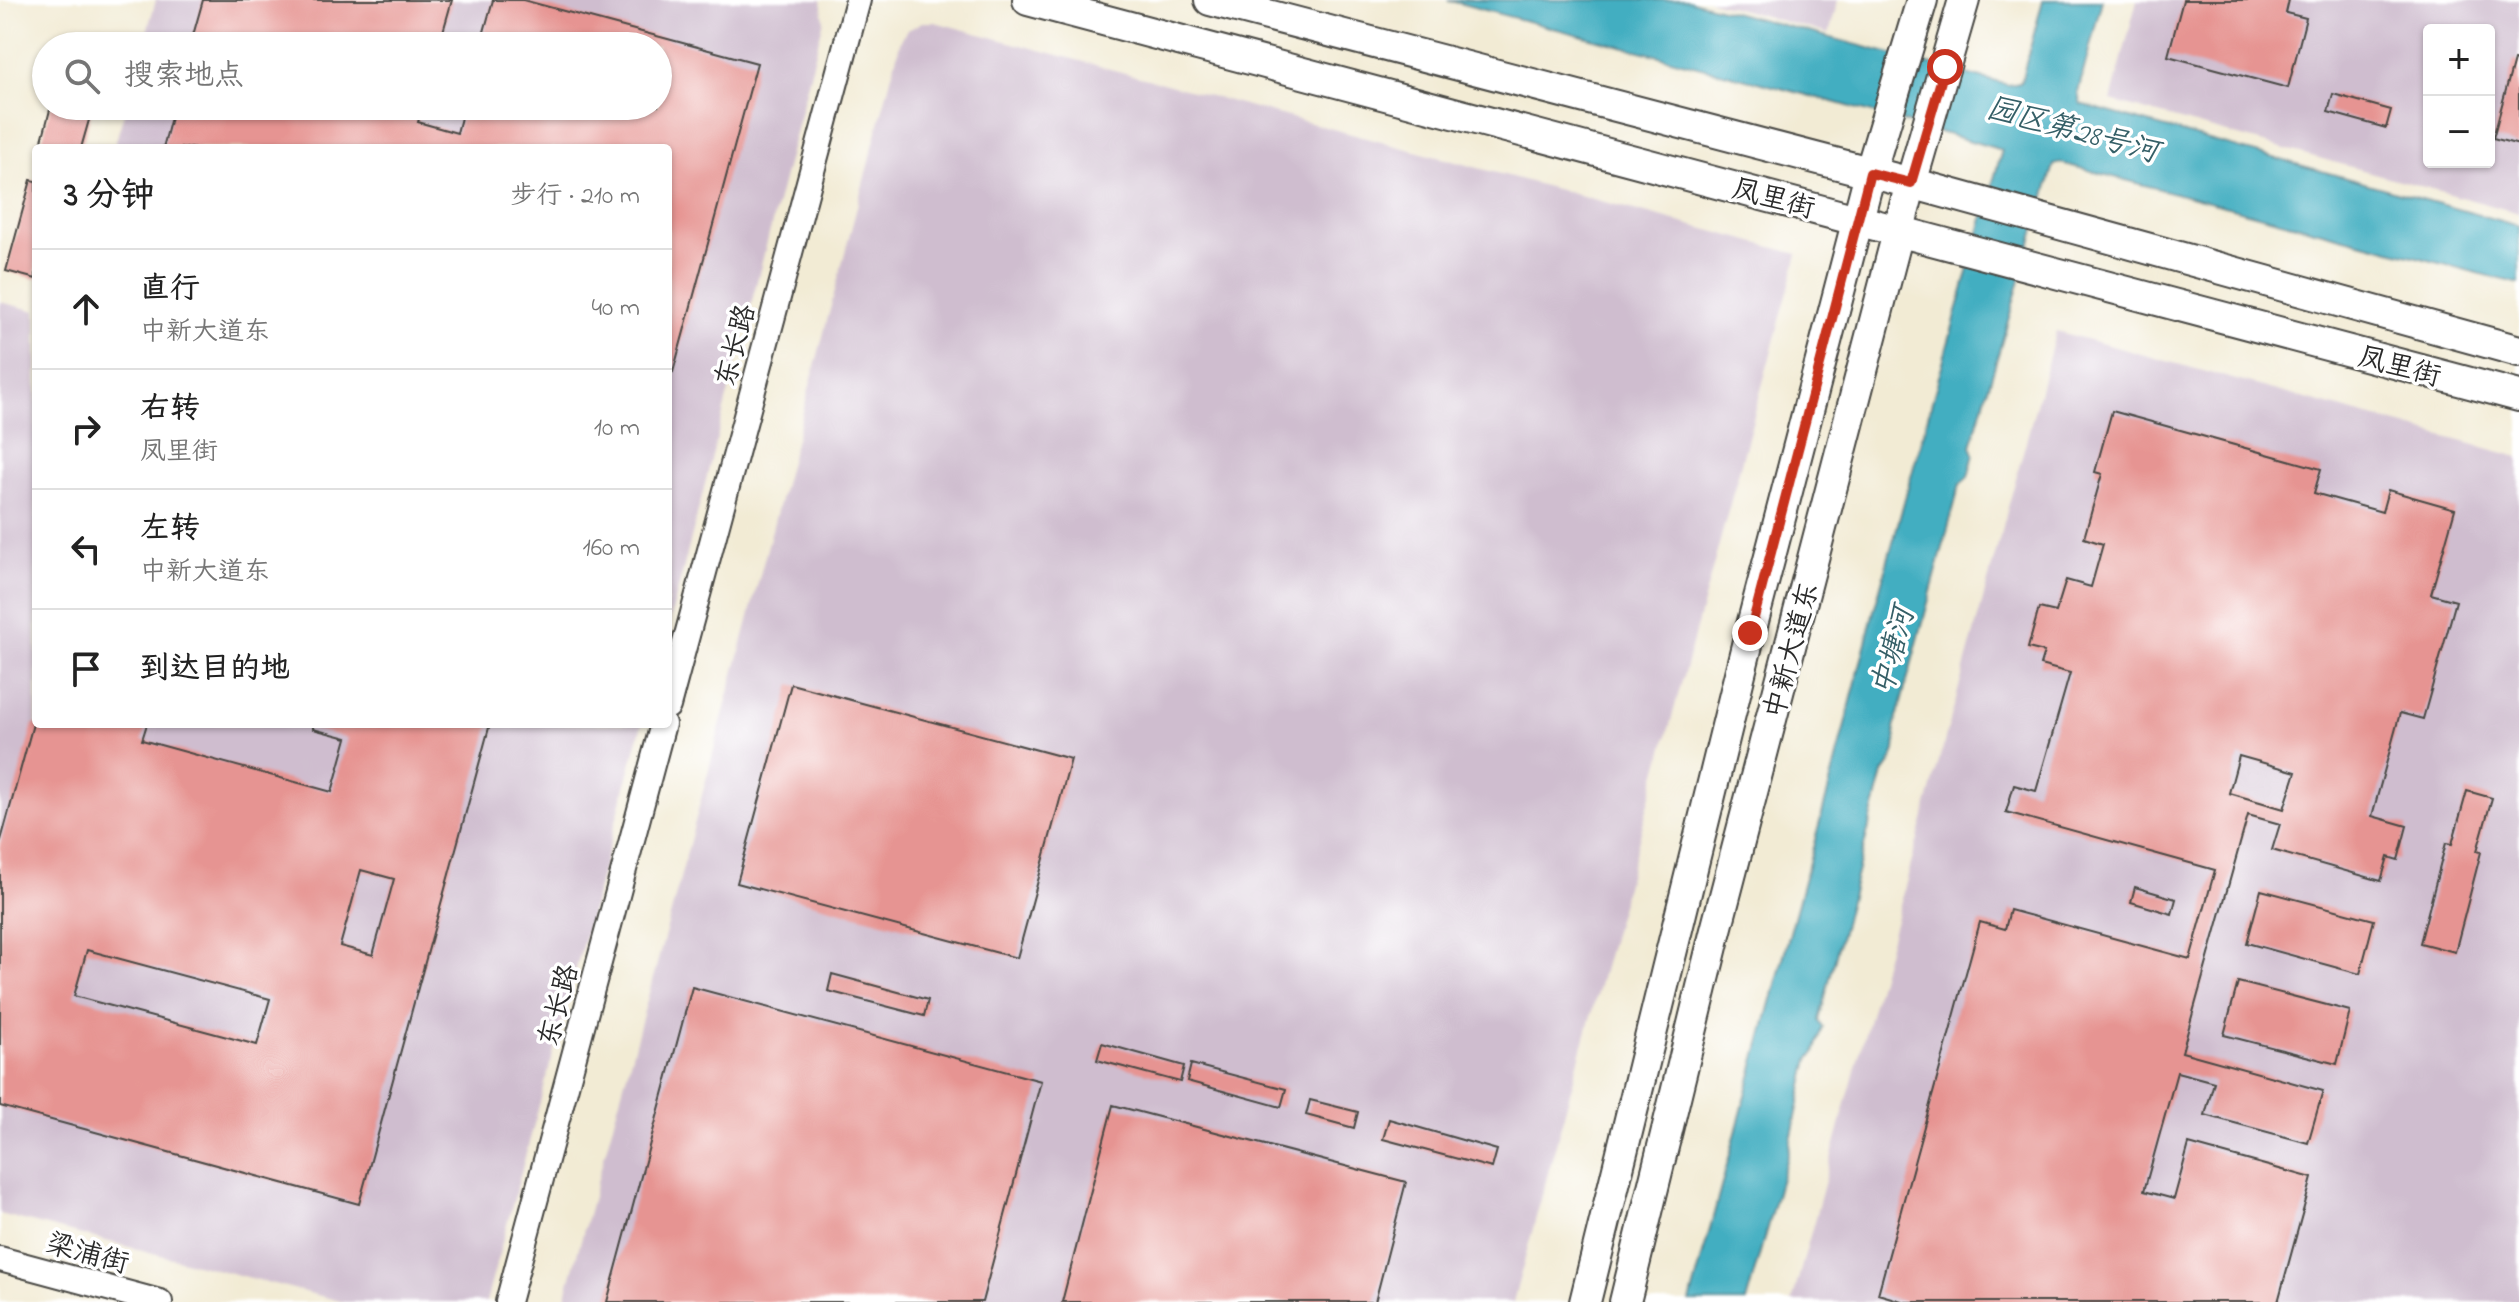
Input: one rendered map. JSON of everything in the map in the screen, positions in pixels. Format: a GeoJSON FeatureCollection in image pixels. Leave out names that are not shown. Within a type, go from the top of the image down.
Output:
{"type":"FeatureCollection","features":[{"type":"Feature","properties":{"kind":"main road","name":"凤里街"},"geometry":{"type":"LineString","coordinates":[[1028,0],[2519,396]]}},
{"type":"Feature","properties":{"kind":"main road","name":"凤里街"},"geometry":{"type":"LineString","coordinates":[[1210,0],[1911,183],[2519,351]]}},
{"type":"Feature","properties":{"kind":"main road","name":"中新大道东"},"geometry":{"type":"LineString","coordinates":[[1585,1302],[1750,633],[1870,173],[1922,0]]}},
{"type":"Feature","properties":{"kind":"main road","name":"中新大道东"},"geometry":{"type":"LineString","coordinates":[[1625,1302],[1715,934],[1911,183],[1964,0]]}},
{"type":"Feature","properties":{"kind":"street","name":"东长路"},"geometry":{"type":"LineString","coordinates":[[672,691],[858,0]]}},
{"type":"Feature","properties":{"kind":"street","name":"东长路"},"geometry":{"type":"LineString","coordinates":[[508,1302],[662,728]]}},
{"type":"Feature","properties":{"kind":"street","name":"梁浦街"},"geometry":{"type":"LineString","coordinates":[[0,1259],[160,1302]]}},
{"type":"Feature","properties":{"kind":"shaded area"},"geometry":{"type":"Polygon","coordinates":[[[156,0],[821,0],[824,20],[672,612],[672,144],[115,144],[122,120],[672,120],[672,32],[147,32],[156,0]]]}},
{"type":"Feature","properties":{"kind":"shaded area"},"geometry":{"type":"Polygon","coordinates":[[[1708,0],[1838,0],[1829,34],[1708,0]]]}},
{"type":"Feature","properties":{"kind":"shaded area"},"geometry":{"type":"Polygon","coordinates":[[[2137,0],[2519,0],[2519,213],[2111,101],[2137,0]]]}},
{"type":"Feature","properties":{"kind":"shaded area"},"geometry":{"type":"Polygon","coordinates":[[[922,22],[935,22],[1798,254],[1513,1302],[564,1302],[671,913],[901,40],[906,31],[922,22]]]}},
{"type":"Feature","properties":{"kind":"shaded area"},"geometry":{"type":"Polygon","coordinates":[[[0,302],[32,310],[32,728],[641,728],[486,1302],[344,1302],[0,1214],[0,302]]]}},
{"type":"Feature","properties":{"kind":"shaded area"},"geometry":{"type":"Polygon","coordinates":[[[2056,331],[2519,457],[2519,1302],[1792,1302],[2056,331]]]}},
{"type":"Feature","properties":{"kind":"water"},"geometry":{"type":"Polygon","coordinates":[[[1447,0],[1688,0],[2008,85],[2020,83],[2043,0],[2102,0],[2078,92],[2080,104],[2519,226],[2519,284],[2061,163],[2054,165],[1971,446],[1974,454],[1968,477],[1960,484],[1894,729],[1894,752],[1883,773],[1819,1020],[1823,1027],[1815,1053],[1809,1059],[1788,1153],[1746,1302],[1690,1302],[1874,610],[2002,150],[1447,0]]]}},
{"type":"Feature","properties":{"kind":"building"},"geometry":{"type":"Polygon","coordinates":[[[203,0],[452,0],[443,32],[194,32],[203,0]]]}},
{"type":"Feature","properties":{"kind":"building"},"geometry":{"type":"Polygon","coordinates":[[[493,0],[523,0],[642,32],[484,32],[493,0]]]}},
{"type":"Feature","properties":{"kind":"building"},"geometry":{"type":"Polygon","coordinates":[[[2183,0],[2289,0],[2286,13],[2306,18],[2288,88],[2168,56],[2183,0]]]}},
{"type":"Feature","properties":{"kind":"building"},"geometry":{"type":"Polygon","coordinates":[[[672,40],[757,63],[673,372],[672,144],[164,144],[170,120],[419,120],[457,133],[460,120],[672,120],[672,40]]]}},
{"type":"Feature","properties":{"kind":"building"},"geometry":{"type":"Polygon","coordinates":[[[2514,60],[2519,61],[2519,145],[2495,139],[2514,60]]]}},
{"type":"Feature","properties":{"kind":"building"},"geometry":{"type":"Polygon","coordinates":[[[2333,94],[2391,110],[2386,128],[2328,112],[2333,94]]]}},
{"type":"Feature","properties":{"kind":"building"},"geometry":{"type":"Polygon","coordinates":[[[47,120],[89,120],[82,144],[41,144],[47,120]]]}},
{"type":"Feature","properties":{"kind":"building"},"geometry":{"type":"Polygon","coordinates":[[[31,180],[32,180],[32,278],[6,271],[31,180]]]}},
{"type":"Feature","properties":{"kind":"building"},"geometry":{"type":"Polygon","coordinates":[[[2112,411],[2321,469],[2314,493],[2382,512],[2388,490],[2455,509],[2431,594],[2456,601],[2423,719],[2400,713],[2372,816],[2407,826],[2398,860],[2388,857],[2381,881],[2272,850],[2280,824],[2248,815],[2182,1052],[2323,1091],[2308,1143],[2205,1115],[2214,1082],[2177,1072],[2144,1191],[2174,1199],[2189,1144],[2312,1178],[2278,1302],[1905,1302],[1878,1294],[1980,922],[2005,929],[2010,910],[2190,959],[2215,870],[2006,812],[2014,785],[2036,791],[2070,673],[2040,665],[2044,652],[2028,648],[2039,608],[2056,612],[2066,580],[2091,587],[2103,544],[2084,538],[2102,474],[2095,472],[2112,411]],[[2239,756],[2229,793],[2284,809],[2296,772],[2239,756]]]}},
{"type":"Feature","properties":{"kind":"building"},"geometry":{"type":"Polygon","coordinates":[[[791,684],[1071,759],[1017,958],[737,883],[791,684]]]}},
{"type":"Feature","properties":{"kind":"building"},"geometry":{"type":"Polygon","coordinates":[[[32,728],[146,728],[142,740],[332,792],[347,738],[313,728],[489,728],[359,1204],[0,1106],[0,844],[32,728]],[[361,870],[340,946],[373,955],[394,879],[361,870]],[[87,950],[74,996],[257,1045],[270,999],[87,950]]]}},
{"type":"Feature","properties":{"kind":"building"},"geometry":{"type":"Polygon","coordinates":[[[2467,791],[2492,798],[2455,952],[2420,943],[2446,843],[2452,844],[2467,791]]]}},
{"type":"Feature","properties":{"kind":"building"},"geometry":{"type":"Polygon","coordinates":[[[2135,887],[2176,899],[2172,914],[2131,902],[2135,887]]]}},
{"type":"Feature","properties":{"kind":"building"},"geometry":{"type":"Polygon","coordinates":[[[2261,890],[2374,920],[2360,974],[2247,943],[2261,890]]]}},
{"type":"Feature","properties":{"kind":"building"},"geometry":{"type":"Polygon","coordinates":[[[832,974],[928,1000],[924,1016],[828,991],[832,974]]]}},
{"type":"Feature","properties":{"kind":"building"},"geometry":{"type":"Polygon","coordinates":[[[2238,982],[2350,1011],[2337,1064],[2224,1035],[2238,982]]]}},
{"type":"Feature","properties":{"kind":"building"},"geometry":{"type":"Polygon","coordinates":[[[692,987],[1041,1081],[982,1302],[607,1302],[692,987]]]}},
{"type":"Feature","properties":{"kind":"building"},"geometry":{"type":"Polygon","coordinates":[[[1102,1043],[1184,1066],[1180,1082],[1097,1060],[1102,1043]]]}},
{"type":"Feature","properties":{"kind":"building"},"geometry":{"type":"Polygon","coordinates":[[[1191,1064],[1286,1089],[1281,1107],[1187,1081],[1191,1064]]]}},
{"type":"Feature","properties":{"kind":"building"},"geometry":{"type":"Polygon","coordinates":[[[1310,1100],[1358,1112],[1354,1128],[1306,1115],[1310,1100]]]}},
{"type":"Feature","properties":{"kind":"building"},"geometry":{"type":"Polygon","coordinates":[[[1113,1105],[1406,1182],[1375,1302],[1062,1302],[1113,1105]]]}},
{"type":"Feature","properties":{"kind":"building"},"geometry":{"type":"Polygon","coordinates":[[[1389,1119],[1497,1150],[1492,1168],[1383,1139],[1389,1119]]]}},
{"type":"Feature","properties":{"kind":"route"},"geometry":{"type":"LineString","coordinates":[[1750,633],[1870,173],[1911,183],[1945,67]]}},
{"type":"Feature","properties":{"kind":"water label","name":"园区第28号河"},"geometry":{"type":"Point","coordinates":[2073,129]}},
{"type":"Feature","properties":{"kind":"water label","name":"中塘河"},"geometry":{"type":"Point","coordinates":[1892,651]}}]}
